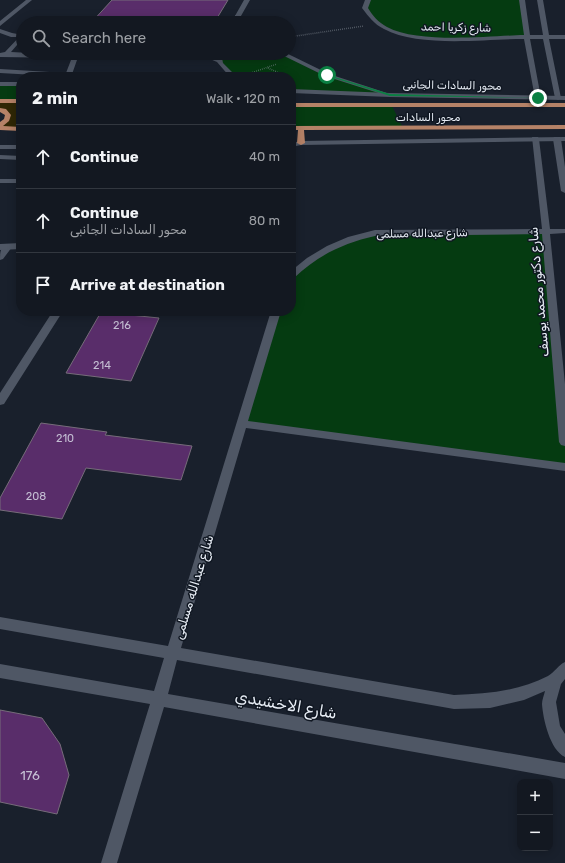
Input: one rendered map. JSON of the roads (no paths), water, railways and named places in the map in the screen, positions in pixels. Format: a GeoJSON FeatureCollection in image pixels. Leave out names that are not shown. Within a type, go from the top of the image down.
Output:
{"type":"FeatureCollection","features":[{"type":"Feature","properties":{"kind":"main road"},"geometry":{"type":"LineString","coordinates":[[390,95],[392,106]]}},
{"type":"Feature","properties":{"kind":"main road"},"geometry":{"type":"LineString","coordinates":[[0,101],[16,102]]}},
{"type":"Feature","properties":{"kind":"main road","name":"محور السادات"},"geometry":{"type":"LineString","coordinates":[[296,105],[565,105]]}},
{"type":"Feature","properties":{"kind":"main road"},"geometry":{"type":"LineString","coordinates":[[0,110],[4,110],[8,115],[7,120],[0,125]]}},
{"type":"Feature","properties":{"kind":"main road","name":"محور السادات"},"geometry":{"type":"LineString","coordinates":[[296,128],[565,127]]}},
{"type":"Feature","properties":{"kind":"main road"},"geometry":{"type":"LineString","coordinates":[[0,128],[16,129]]}},
{"type":"Feature","properties":{"kind":"main road"},"geometry":{"type":"LineString","coordinates":[[301,128],[301,143]]}},
{"type":"Feature","properties":{"kind":"street"},"geometry":{"type":"LineString","coordinates":[[0,24],[29,0]]}},
{"type":"Feature","properties":{"kind":"street"},"geometry":{"type":"LineString","coordinates":[[237,16],[247,0]]}},
{"type":"Feature","properties":{"kind":"street","name":"شارع زكريا احمد"},"geometry":{"type":"LineString","coordinates":[[368,0],[365,8],[368,16],[377,24],[392,31],[411,36],[434,38],[565,37]]}},
{"type":"Feature","properties":{"kind":"street"},"geometry":{"type":"LineString","coordinates":[[522,0],[538,98]]}},
{"type":"Feature","properties":{"kind":"street"},"geometry":{"type":"LineString","coordinates":[[540,0],[546,37],[562,98]]}},
{"type":"Feature","properties":{"kind":"street"},"geometry":{"type":"LineString","coordinates":[[0,31],[16,35]]}},
{"type":"Feature","properties":{"kind":"street"},"geometry":{"type":"LineString","coordinates":[[0,38],[16,37]]}},
{"type":"Feature","properties":{"kind":"street"},"geometry":{"type":"LineString","coordinates":[[7,54],[16,44]]}},
{"type":"Feature","properties":{"kind":"street"},"geometry":{"type":"LineString","coordinates":[[0,55],[16,54]]}},
{"type":"Feature","properties":{"kind":"street"},"geometry":{"type":"LineString","coordinates":[[70,72],[74,60]]}},
{"type":"Feature","properties":{"kind":"street"},"geometry":{"type":"LineString","coordinates":[[294,60],[334,78],[390,95]]}},
{"type":"Feature","properties":{"kind":"street"},"geometry":{"type":"LineString","coordinates":[[219,61],[223,68],[228,72]]}},
{"type":"Feature","properties":{"kind":"street"},"geometry":{"type":"LineString","coordinates":[[0,72],[16,73]]}},
{"type":"Feature","properties":{"kind":"street"},"geometry":{"type":"LineString","coordinates":[[0,84],[16,84]]}},
{"type":"Feature","properties":{"kind":"street","name":"محور السادات الجانبى"},"geometry":{"type":"LineString","coordinates":[[296,91],[390,95],[562,98]]}},
{"type":"Feature","properties":{"kind":"street","name":"شارع دكتور محمد يوسف"},"geometry":{"type":"LineString","coordinates":[[535,139],[546,231],[565,442]]}},
{"type":"Feature","properties":{"kind":"street"},"geometry":{"type":"LineString","coordinates":[[296,144],[561,139],[565,191]]}},
{"type":"Feature","properties":{"kind":"street"},"geometry":{"type":"LineString","coordinates":[[0,147],[16,147]]}},
{"type":"Feature","properties":{"kind":"street"},"geometry":{"type":"LineString","coordinates":[[0,157],[16,158]]}},
{"type":"Feature","properties":{"kind":"street"},"geometry":{"type":"LineString","coordinates":[[0,180],[16,181]]}},
{"type":"Feature","properties":{"kind":"street","name":"شارع عبدالله مسلمى"},"geometry":{"type":"LineString","coordinates":[[296,271],[302,265],[328,248],[354,238],[375,233],[565,231]]}},
{"type":"Feature","properties":{"kind":"street"},"geometry":{"type":"LineString","coordinates":[[0,257],[4,247],[16,246]]}},
{"type":"Feature","properties":{"kind":"street"},"geometry":{"type":"LineString","coordinates":[[0,401],[55,316]]}},
{"type":"Feature","properties":{"kind":"street","name":"شارع عبدالله مسلمى"},"geometry":{"type":"LineString","coordinates":[[109,863],[275,316]]}},
{"type":"Feature","properties":{"kind":"street"},"geometry":{"type":"LineString","coordinates":[[243,424],[565,467]]}},
{"type":"Feature","properties":{"kind":"street"},"geometry":{"type":"LineString","coordinates":[[0,623],[454,702],[490,701],[524,693],[555,680],[565,669]]}},
{"type":"Feature","properties":{"kind":"street","name":"شارع الاخشيدي"},"geometry":{"type":"LineString","coordinates":[[0,671],[565,771]]}},
{"type":"Feature","properties":{"kind":"street"},"geometry":{"type":"LineString","coordinates":[[555,680],[549,702],[553,728],[565,749]]}}]}
